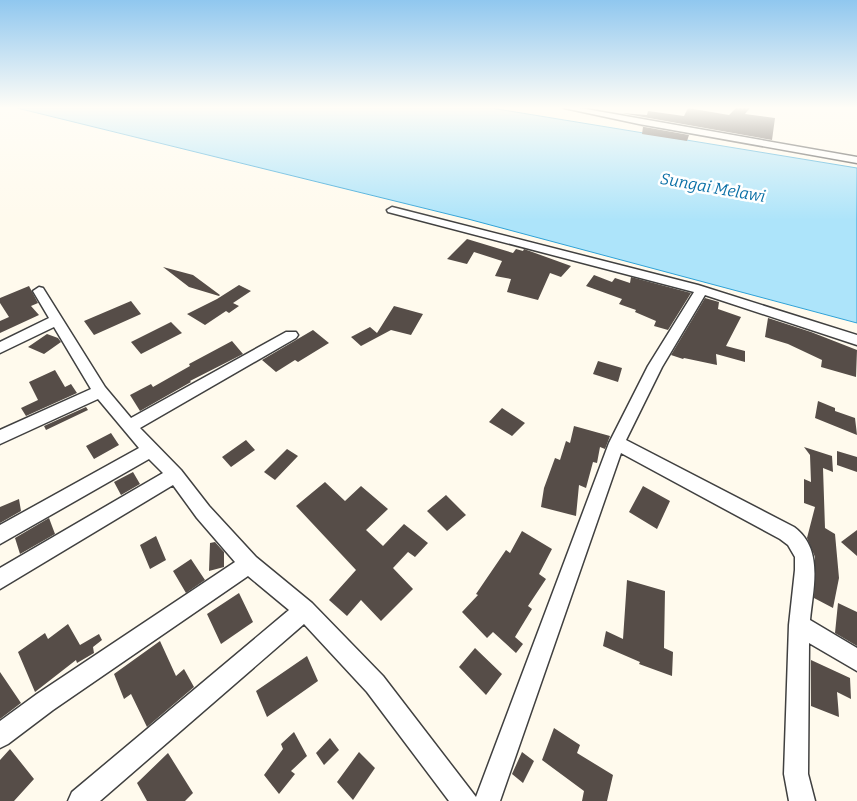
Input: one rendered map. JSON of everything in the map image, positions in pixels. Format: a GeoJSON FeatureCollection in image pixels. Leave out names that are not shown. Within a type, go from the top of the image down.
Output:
{"type":"FeatureCollection","features":[{"type":"Feature","properties":{"kind":"street"},"geometry":{"type":"LineString","coordinates":[[773,145],[857,160]]}},
{"type":"Feature","properties":{"kind":"street"},"geometry":{"type":"LineString","coordinates":[[392,210],[465,232],[552,251],[701,290],[780,313],[857,340]]}},
{"type":"Feature","properties":{"kind":"street"},"geometry":{"type":"LineString","coordinates":[[487,801],[617,444],[655,366],[701,290]]}},
{"type":"Feature","properties":{"kind":"street"},"geometry":{"type":"LineString","coordinates":[[39,291],[100,391],[129,427],[175,475],[248,564],[305,610],[375,684],[465,801]]}},
{"type":"Feature","properties":{"kind":"street"},"geometry":{"type":"LineString","coordinates":[[0,348],[57,320]]}},
{"type":"Feature","properties":{"kind":"street"},"geometry":{"type":"LineString","coordinates":[[129,427],[291,335]]}},
{"type":"Feature","properties":{"kind":"street"},"geometry":{"type":"LineString","coordinates":[[0,438],[100,391]]}},
{"type":"Feature","properties":{"kind":"street"},"geometry":{"type":"LineString","coordinates":[[617,444],[795,539],[804,555],[805,570],[799,625],[796,774],[802,801]]}},
{"type":"Feature","properties":{"kind":"street"},"geometry":{"type":"LineString","coordinates":[[0,536],[151,450]]}},
{"type":"Feature","properties":{"kind":"street"},"geometry":{"type":"LineString","coordinates":[[0,579],[175,475]]}},
{"type":"Feature","properties":{"kind":"street"},"geometry":{"type":"LineString","coordinates":[[0,736],[45,702],[248,564]]}},
{"type":"Feature","properties":{"kind":"street"},"geometry":{"type":"LineString","coordinates":[[81,801],[224,676],[305,610]]}},
{"type":"Feature","properties":{"kind":"street"},"geometry":{"type":"LineString","coordinates":[[799,625],[857,660]]}},
{"type":"Feature","properties":{"kind":"water","name":"Sungai Melawi"},"geometry":{"type":"Polygon","coordinates":[[[169,145],[719,145],[857,168],[857,323],[468,219],[169,145]]]}},
{"type":"Feature","properties":{"kind":"building"},"geometry":{"type":"Polygon","coordinates":[[[467,239],[513,253],[516,249],[523,251],[524,249],[571,266],[561,277],[550,273],[538,300],[507,292],[511,279],[495,276],[502,261],[474,252],[467,264],[447,259],[467,239]]]}},
{"type":"Feature","properties":{"kind":"building"},"geometry":{"type":"Polygon","coordinates":[[[163,267],[193,275],[220,295],[189,287],[163,267]]]}},
{"type":"Feature","properties":{"kind":"building"},"geometry":{"type":"Polygon","coordinates":[[[594,275],[612,282],[615,278],[630,283],[631,277],[691,293],[668,330],[654,326],[656,321],[635,312],[636,310],[619,304],[622,299],[586,286],[594,275]]]}},
{"type":"Feature","properties":{"kind":"building"},"geometry":{"type":"Polygon","coordinates":[[[239,285],[251,291],[233,303],[239,306],[229,313],[226,311],[205,325],[187,314],[217,299],[239,285]]]}},
{"type":"Feature","properties":{"kind":"building"},"geometry":{"type":"Polygon","coordinates":[[[29,286],[38,303],[31,306],[39,315],[0,333],[0,321],[9,317],[0,303],[0,298],[29,286]]]}},
{"type":"Feature","properties":{"kind":"building"},"geometry":{"type":"Polygon","coordinates":[[[705,298],[719,302],[718,309],[741,317],[726,346],[745,351],[745,362],[716,354],[717,365],[671,355],[705,298]]]}},
{"type":"Feature","properties":{"kind":"building"},"geometry":{"type":"Polygon","coordinates":[[[131,301],[141,314],[94,335],[84,321],[131,301]]]}},
{"type":"Feature","properties":{"kind":"building"},"geometry":{"type":"Polygon","coordinates":[[[394,306],[423,314],[411,335],[391,330],[361,346],[351,337],[370,327],[377,333],[394,306]]]}},
{"type":"Feature","properties":{"kind":"building"},"geometry":{"type":"Polygon","coordinates":[[[768,318],[857,350],[856,377],[821,367],[822,360],[788,344],[765,337],[768,318]]]}},
{"type":"Feature","properties":{"kind":"building"},"geometry":{"type":"Polygon","coordinates":[[[171,322],[182,333],[141,354],[131,342],[171,322]]]}},
{"type":"Feature","properties":{"kind":"building"},"geometry":{"type":"Polygon","coordinates":[[[313,330],[329,343],[298,362],[295,360],[276,372],[262,360],[313,330]]]}},
{"type":"Feature","properties":{"kind":"building"},"geometry":{"type":"Polygon","coordinates":[[[47,334],[58,338],[61,342],[44,354],[28,347],[47,334]]]}},
{"type":"Feature","properties":{"kind":"building"},"geometry":{"type":"Polygon","coordinates":[[[232,341],[243,354],[190,381],[140,411],[130,395],[151,384],[153,387],[190,366],[189,364],[232,341]]]}},
{"type":"Feature","properties":{"kind":"building"},"geometry":{"type":"Polygon","coordinates":[[[598,361],[622,368],[618,382],[593,374],[598,361]]]}},
{"type":"Feature","properties":{"kind":"building"},"geometry":{"type":"Polygon","coordinates":[[[55,370],[65,387],[71,384],[77,393],[26,416],[21,408],[38,400],[29,382],[55,370]]]}},
{"type":"Feature","properties":{"kind":"building"},"geometry":{"type":"Polygon","coordinates":[[[818,401],[835,408],[835,411],[855,418],[857,435],[815,418],[818,401]]]}},
{"type":"Feature","properties":{"kind":"building"},"geometry":{"type":"Polygon","coordinates":[[[86,407],[88,410],[46,430],[44,426],[86,407]]]}},
{"type":"Feature","properties":{"kind":"building"},"geometry":{"type":"Polygon","coordinates":[[[502,408],[525,423],[512,436],[489,422],[502,408]]]}},
{"type":"Feature","properties":{"kind":"building"},"geometry":{"type":"Polygon","coordinates":[[[574,426],[610,436],[605,449],[600,447],[597,463],[593,462],[586,488],[579,485],[576,516],[541,507],[544,488],[555,458],[560,460],[566,441],[570,443],[574,426]]]}},
{"type":"Feature","properties":{"kind":"building"},"geometry":{"type":"Polygon","coordinates":[[[111,433],[119,445],[94,459],[86,446],[111,433]]]}},
{"type":"Feature","properties":{"kind":"building"},"geometry":{"type":"Polygon","coordinates":[[[246,440],[255,450],[231,467],[222,457],[246,440]]]}},
{"type":"Feature","properties":{"kind":"building"},"geometry":{"type":"Polygon","coordinates":[[[804,447],[832,456],[833,472],[823,468],[825,528],[835,534],[839,578],[833,608],[814,598],[815,557],[807,538],[815,507],[804,503],[804,479],[811,482],[810,455],[804,447]]]}},
{"type":"Feature","properties":{"kind":"building"},"geometry":{"type":"Polygon","coordinates":[[[287,449],[298,456],[275,480],[264,472],[287,449]]]}},
{"type":"Feature","properties":{"kind":"building"},"geometry":{"type":"Polygon","coordinates":[[[837,451],[857,457],[857,472],[837,465],[837,451]]]}},
{"type":"Feature","properties":{"kind":"building"},"geometry":{"type":"Polygon","coordinates":[[[133,472],[140,484],[121,495],[114,482],[133,472]]]}},
{"type":"Feature","properties":{"kind":"building"},"geometry":{"type":"Polygon","coordinates":[[[325,482],[345,501],[361,486],[388,509],[366,530],[383,546],[404,524],[428,543],[415,557],[408,552],[393,568],[413,589],[381,621],[361,600],[347,616],[329,600],[356,570],[296,506],[325,482]]]}},
{"type":"Feature","properties":{"kind":"building"},"geometry":{"type":"Polygon","coordinates":[[[643,486],[670,501],[657,529],[629,512],[643,486]]]}},
{"type":"Feature","properties":{"kind":"building"},"geometry":{"type":"Polygon","coordinates":[[[446,495],[466,515],[447,531],[427,511],[446,495]]]}},
{"type":"Feature","properties":{"kind":"building"},"geometry":{"type":"Polygon","coordinates":[[[19,499],[21,511],[0,523],[0,507],[19,499]]]}},
{"type":"Feature","properties":{"kind":"building"},"geometry":{"type":"Polygon","coordinates":[[[49,518],[55,534],[20,554],[15,538],[49,518]]]}},
{"type":"Feature","properties":{"kind":"building"},"geometry":{"type":"Polygon","coordinates":[[[857,530],[857,556],[841,542],[857,530]]]}},
{"type":"Feature","properties":{"kind":"building"},"geometry":{"type":"Polygon","coordinates":[[[522,531],[552,549],[539,574],[546,579],[528,606],[532,609],[515,637],[523,644],[516,653],[493,632],[487,638],[462,612],[478,595],[476,594],[506,550],[510,553],[522,531]]]}},
{"type":"Feature","properties":{"kind":"building"},"geometry":{"type":"Polygon","coordinates":[[[156,536],[166,560],[150,569],[140,545],[156,536]]]}},
{"type":"Feature","properties":{"kind":"building"},"geometry":{"type":"Polygon","coordinates":[[[215,542],[224,552],[224,567],[209,571],[210,543],[215,542]]]}},
{"type":"Feature","properties":{"kind":"building"},"geometry":{"type":"Polygon","coordinates":[[[191,559],[205,580],[186,593],[173,571],[191,559]]]}},
{"type":"Feature","properties":{"kind":"building"},"geometry":{"type":"Polygon","coordinates":[[[627,580],[665,591],[664,648],[673,652],[672,676],[639,664],[640,662],[603,646],[606,631],[623,639],[627,580]]]}},
{"type":"Feature","properties":{"kind":"building"},"geometry":{"type":"Polygon","coordinates":[[[239,593],[253,622],[221,644],[207,614],[239,593]]]}},
{"type":"Feature","properties":{"kind":"building"},"geometry":{"type":"Polygon","coordinates":[[[838,603],[857,612],[857,646],[835,633],[838,603]]]}},
{"type":"Feature","properties":{"kind":"building"},"geometry":{"type":"Polygon","coordinates":[[[68,624],[80,645],[99,634],[102,640],[93,647],[94,653],[77,663],[76,660],[35,692],[18,652],[45,633],[48,639],[68,624]]]}},
{"type":"Feature","properties":{"kind":"building"},"geometry":{"type":"Polygon","coordinates":[[[160,641],[176,676],[184,669],[194,687],[147,727],[131,694],[124,699],[114,674],[160,641]]]}},
{"type":"Feature","properties":{"kind":"building"},"geometry":{"type":"Polygon","coordinates":[[[475,648],[502,674],[486,695],[459,667],[475,648]]]}},
{"type":"Feature","properties":{"kind":"building"},"geometry":{"type":"Polygon","coordinates":[[[307,656],[318,681],[267,717],[256,691],[307,656]]]}},
{"type":"Feature","properties":{"kind":"building"},"geometry":{"type":"Polygon","coordinates":[[[811,660],[850,678],[851,699],[837,692],[839,717],[811,706],[811,660]]]}},
{"type":"Feature","properties":{"kind":"building"},"geometry":{"type":"Polygon","coordinates":[[[0,672],[21,703],[0,719],[0,672]]]}},
{"type":"Feature","properties":{"kind":"building"},"geometry":{"type":"Polygon","coordinates":[[[554,728],[580,745],[577,753],[613,775],[607,801],[582,801],[584,791],[542,760],[554,728]]]}},
{"type":"Feature","properties":{"kind":"building"},"geometry":{"type":"Polygon","coordinates":[[[294,732],[307,756],[291,771],[295,774],[279,794],[264,775],[283,749],[281,744],[294,732]]]}},
{"type":"Feature","properties":{"kind":"building"},"geometry":{"type":"Polygon","coordinates":[[[330,738],[339,750],[324,765],[316,753],[330,738]]]}},
{"type":"Feature","properties":{"kind":"building"},"geometry":{"type":"Polygon","coordinates":[[[10,749],[34,779],[14,801],[0,801],[0,760],[10,749]]]}},
{"type":"Feature","properties":{"kind":"building"},"geometry":{"type":"Polygon","coordinates":[[[359,752],[375,768],[353,800],[337,782],[359,752]]]}},
{"type":"Feature","properties":{"kind":"building"},"geometry":{"type":"Polygon","coordinates":[[[522,752],[534,761],[523,783],[512,774],[522,752]]]}},
{"type":"Feature","properties":{"kind":"building"},"geometry":{"type":"Polygon","coordinates":[[[168,753],[193,793],[185,801],[147,801],[137,783],[168,753]]]}}]}
